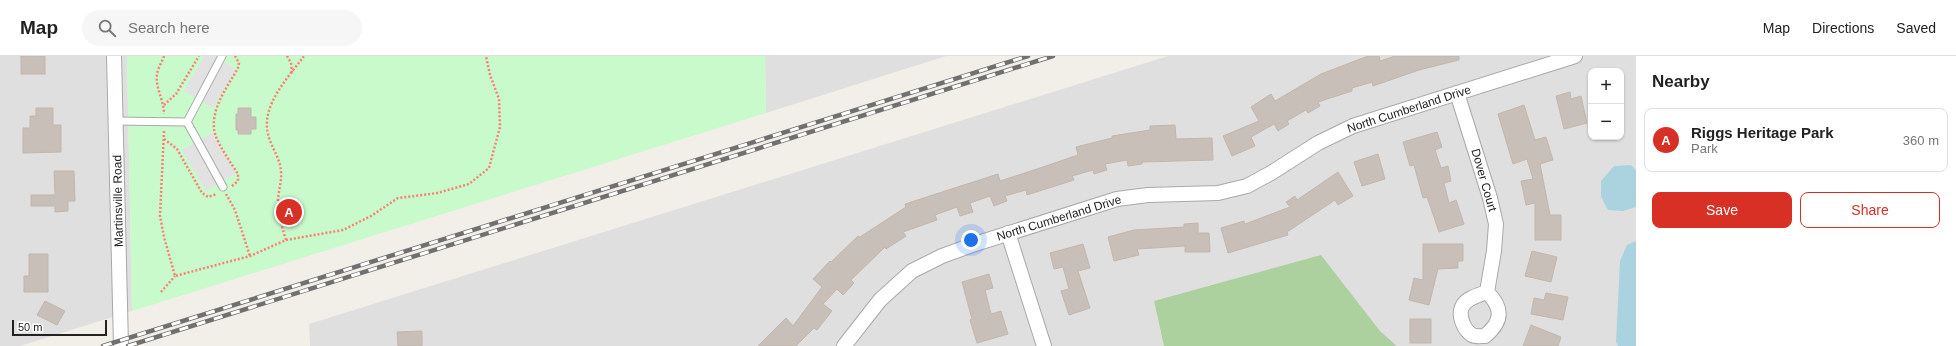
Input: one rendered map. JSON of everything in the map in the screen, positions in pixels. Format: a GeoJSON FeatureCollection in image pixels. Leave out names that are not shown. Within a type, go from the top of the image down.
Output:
{"type":"FeatureCollection","features":[{"type":"Feature","properties":{"kind":"street","name":"Martinsville Road"},"geometry":{"type":"LineString","coordinates":[[114,56],[121,346]]}},
{"type":"Feature","properties":{"kind":"street","name":"North Cumberland Drive"},"geometry":{"type":"LineString","coordinates":[[844,346],[880,300],[912,270],[942,256],[1008,233],[1117,199],[1148,195],[1218,193],[1247,186],[1271,173],[1318,143],[1353,126],[1575,56]]}},
{"type":"Feature","properties":{"kind":"street","name":"Dover Court"},"geometry":{"type":"LineString","coordinates":[[1457,93],[1490,198],[1496,224],[1494,251],[1487,292]]}},
{"type":"Feature","properties":{"kind":"street"},"geometry":{"type":"LineString","coordinates":[[1008,233],[1044,346]]}},
{"type":"Feature","properties":{"kind":"lane"},"geometry":{"type":"LineString","coordinates":[[187,122],[222,56]]}},
{"type":"Feature","properties":{"kind":"lane"},"geometry":{"type":"LineString","coordinates":[[116,120],[187,122]]}},
{"type":"Feature","properties":{"kind":"lane"},"geometry":{"type":"LineString","coordinates":[[187,122],[225,188]]}},
{"type":"Feature","properties":{"kind":"path"},"geometry":{"type":"LineString","coordinates":[[164,56],[157,73],[158,87],[164,105],[164,139],[160,216],[164,237],[175,276]]}},
{"type":"Feature","properties":{"kind":"path"},"geometry":{"type":"LineString","coordinates":[[164,105],[176,94],[199,56]]}},
{"type":"Feature","properties":{"kind":"path"},"geometry":{"type":"LineString","coordinates":[[235,56],[239,63],[238,68],[217,106],[214,118],[215,134],[238,174],[238,181],[225,188],[250,256]]}},
{"type":"Feature","properties":{"kind":"path"},"geometry":{"type":"LineString","coordinates":[[287,56],[291,63],[292,73]]}},
{"type":"Feature","properties":{"kind":"path"},"geometry":{"type":"LineString","coordinates":[[286,240],[279,217],[278,200],[282,180],[281,169],[268,134],[267,117],[274,99],[304,56]]}},
{"type":"Feature","properties":{"kind":"path"},"geometry":{"type":"LineString","coordinates":[[161,292],[175,276],[250,256],[286,240],[343,230],[371,216],[398,198],[437,193],[469,184],[489,168],[500,127],[499,99],[490,75],[486,56]]}},
{"type":"Feature","properties":{"kind":"path"},"geometry":{"type":"LineString","coordinates":[[164,139],[177,149],[202,193],[208,197],[218,193]]}},
{"type":"Feature","properties":{"kind":"shaded area"},"geometry":{"type":"Polygon","coordinates":[[[0,56],[127,56],[132,311],[20,346],[0,346],[0,56]]]}},
{"type":"Feature","properties":{"kind":"shaded area"},"geometry":{"type":"Polygon","coordinates":[[[204,56],[213,56],[236,69],[213,108],[184,91],[204,56]]]}},
{"type":"Feature","properties":{"kind":"shaded area"},"geometry":{"type":"Polygon","coordinates":[[[765,56],[946,56],[766,113],[765,56]]]}},
{"type":"Feature","properties":{"kind":"shaded area"},"geometry":{"type":"Polygon","coordinates":[[[1168,56],[1636,56],[1636,346],[1397,346],[1380,331],[1154,301],[1164,346],[310,346],[309,324],[1168,56]]]}},
{"type":"Feature","properties":{"kind":"shaded area"},"geometry":{"type":"Polygon","coordinates":[[[212,133],[236,173],[206,191],[182,150],[212,133]]]}},
{"type":"Feature","properties":{"kind":"green space"},"geometry":{"type":"Polygon","coordinates":[[[127,56],[765,56],[766,113],[132,311],[127,56]]]}},
{"type":"Feature","properties":{"kind":"green space"},"geometry":{"type":"Polygon","coordinates":[[[1321,255],[1380,331],[1397,346],[1164,346],[1154,301],[1321,255]]]}},
{"type":"Feature","properties":{"kind":"water"},"geometry":{"type":"Polygon","coordinates":[[[1631,165],[1636,170],[1636,207],[1623,211],[1608,210],[1601,197],[1601,181],[1614,166],[1631,165]]]}},
{"type":"Feature","properties":{"kind":"water"},"geometry":{"type":"Polygon","coordinates":[[[1636,241],[1636,346],[1618,346],[1616,342],[1620,261],[1627,245],[1636,241]]]}},
{"type":"Feature","properties":{"kind":"building"},"geometry":{"type":"Polygon","coordinates":[[[21,56],[45,56],[45,74],[21,74],[21,56]]]}},
{"type":"Feature","properties":{"kind":"building"},"geometry":{"type":"Polygon","coordinates":[[[1368,56],[1379,56],[1380,61],[1395,56],[1459,56],[1459,60],[1419,70],[1373,86],[1372,82],[1352,88],[1352,91],[1318,102],[1320,106],[1308,113],[1306,110],[1287,121],[1289,124],[1278,131],[1274,124],[1251,137],[1255,146],[1232,156],[1223,136],[1259,121],[1251,107],[1271,94],[1275,101],[1321,74],[1368,56]]]}},
{"type":"Feature","properties":{"kind":"building"},"geometry":{"type":"Polygon","coordinates":[[[1570,92],[1571,99],[1581,96],[1587,123],[1564,129],[1556,96],[1570,92]]]}},
{"type":"Feature","properties":{"kind":"building"},"geometry":{"type":"Polygon","coordinates":[[[1524,105],[1535,140],[1546,137],[1553,160],[1540,164],[1550,215],[1561,215],[1561,240],[1535,240],[1535,203],[1526,205],[1521,181],[1533,179],[1527,159],[1513,164],[1498,114],[1524,105]]]}},
{"type":"Feature","properties":{"kind":"building"},"geometry":{"type":"Polygon","coordinates":[[[36,108],[53,108],[53,125],[61,125],[61,152],[23,153],[23,128],[30,128],[30,116],[36,116],[36,108]]]}},
{"type":"Feature","properties":{"kind":"building"},"geometry":{"type":"Polygon","coordinates":[[[238,108],[251,108],[251,117],[256,117],[256,129],[251,129],[251,134],[238,134],[238,130],[236,130],[236,114],[238,114],[238,108]]]}},
{"type":"Feature","properties":{"kind":"building"},"geometry":{"type":"Polygon","coordinates":[[[1175,125],[1176,139],[1212,138],[1213,160],[1142,162],[1142,164],[1128,166],[1127,160],[1105,164],[1107,170],[1094,174],[1093,170],[1072,176],[1074,180],[1027,195],[1026,190],[1005,196],[1007,201],[994,206],[990,196],[970,203],[973,212],[960,216],[957,207],[935,215],[937,220],[903,232],[906,236],[886,249],[885,247],[851,280],[854,283],[843,295],[837,289],[823,304],[832,311],[817,330],[814,328],[796,346],[758,346],[786,318],[793,326],[822,287],[813,279],[830,261],[831,262],[858,236],[860,237],[906,207],[905,204],[998,174],[1000,181],[1043,167],[1078,155],[1076,147],[1112,138],[1112,136],[1150,130],[1150,126],[1175,125]]]}},
{"type":"Feature","properties":{"kind":"building"},"geometry":{"type":"Polygon","coordinates":[[[1437,132],[1442,147],[1435,150],[1441,168],[1448,166],[1451,181],[1444,183],[1449,203],[1456,200],[1464,224],[1439,232],[1427,197],[1423,198],[1414,165],[1410,166],[1403,142],[1437,132]]]}},
{"type":"Feature","properties":{"kind":"building"},"geometry":{"type":"Polygon","coordinates":[[[1378,154],[1385,179],[1362,186],[1354,162],[1378,154]]]}},
{"type":"Feature","properties":{"kind":"building"},"geometry":{"type":"Polygon","coordinates":[[[54,171],[74,171],[75,201],[68,201],[68,211],[55,212],[55,206],[31,206],[31,195],[55,195],[54,171]]]}},
{"type":"Feature","properties":{"kind":"building"},"geometry":{"type":"Polygon","coordinates":[[[1338,172],[1353,196],[1338,205],[1335,200],[1287,232],[1288,235],[1228,253],[1221,228],[1244,221],[1245,224],[1290,207],[1286,202],[1295,196],[1297,200],[1338,172]]]}},
{"type":"Feature","properties":{"kind":"building"},"geometry":{"type":"Polygon","coordinates":[[[1198,223],[1198,233],[1209,233],[1210,252],[1185,252],[1185,246],[1137,249],[1139,255],[1114,261],[1108,237],[1134,230],[1184,227],[1184,224],[1198,223]]]}},
{"type":"Feature","properties":{"kind":"building"},"geometry":{"type":"Polygon","coordinates":[[[1083,244],[1090,268],[1078,271],[1090,308],[1069,315],[1061,291],[1069,289],[1063,267],[1054,269],[1050,253],[1083,244]]]}},
{"type":"Feature","properties":{"kind":"building"},"geometry":{"type":"Polygon","coordinates":[[[1423,244],[1463,244],[1463,261],[1458,261],[1458,268],[1438,269],[1429,305],[1409,300],[1414,278],[1423,280],[1423,244]]]}},
{"type":"Feature","properties":{"kind":"building"},"geometry":{"type":"Polygon","coordinates":[[[1532,251],[1557,257],[1551,282],[1525,276],[1532,251]]]}},
{"type":"Feature","properties":{"kind":"building"},"geometry":{"type":"Polygon","coordinates":[[[29,254],[48,254],[48,292],[24,292],[24,276],[29,276],[29,254]]]}},
{"type":"Feature","properties":{"kind":"building"},"geometry":{"type":"Polygon","coordinates":[[[989,274],[993,288],[985,290],[991,314],[1001,311],[1008,334],[977,343],[970,320],[972,319],[962,282],[989,274]]]}},
{"type":"Feature","properties":{"kind":"building"},"geometry":{"type":"Polygon","coordinates":[[[1546,293],[1568,297],[1563,320],[1531,314],[1534,298],[1544,300],[1546,293]]]}},
{"type":"Feature","properties":{"kind":"building"},"geometry":{"type":"Polygon","coordinates":[[[45,301],[65,311],[57,325],[37,315],[45,301]]]}},
{"type":"Feature","properties":{"kind":"building"},"geometry":{"type":"Polygon","coordinates":[[[1410,319],[1431,319],[1431,343],[1410,343],[1410,319]]]}},
{"type":"Feature","properties":{"kind":"building"},"geometry":{"type":"Polygon","coordinates":[[[1531,325],[1561,337],[1558,346],[1523,346],[1531,325]]]}},
{"type":"Feature","properties":{"kind":"building"},"geometry":{"type":"Polygon","coordinates":[[[422,331],[422,346],[398,346],[397,332],[422,331]]]}},
{"type":"Feature","properties":{"kind":"railway"},"geometry":{"type":"LineString","coordinates":[[103,346],[1028,56]]}},
{"type":"Feature","properties":{"kind":"railway"},"geometry":{"type":"LineString","coordinates":[[128,346],[1053,56]]}},
{"type":"Feature","properties":{"kind":"place","name":"Riggs Heritage Park"},"geometry":{"type":"Point","coordinates":[289,212]}}]}
